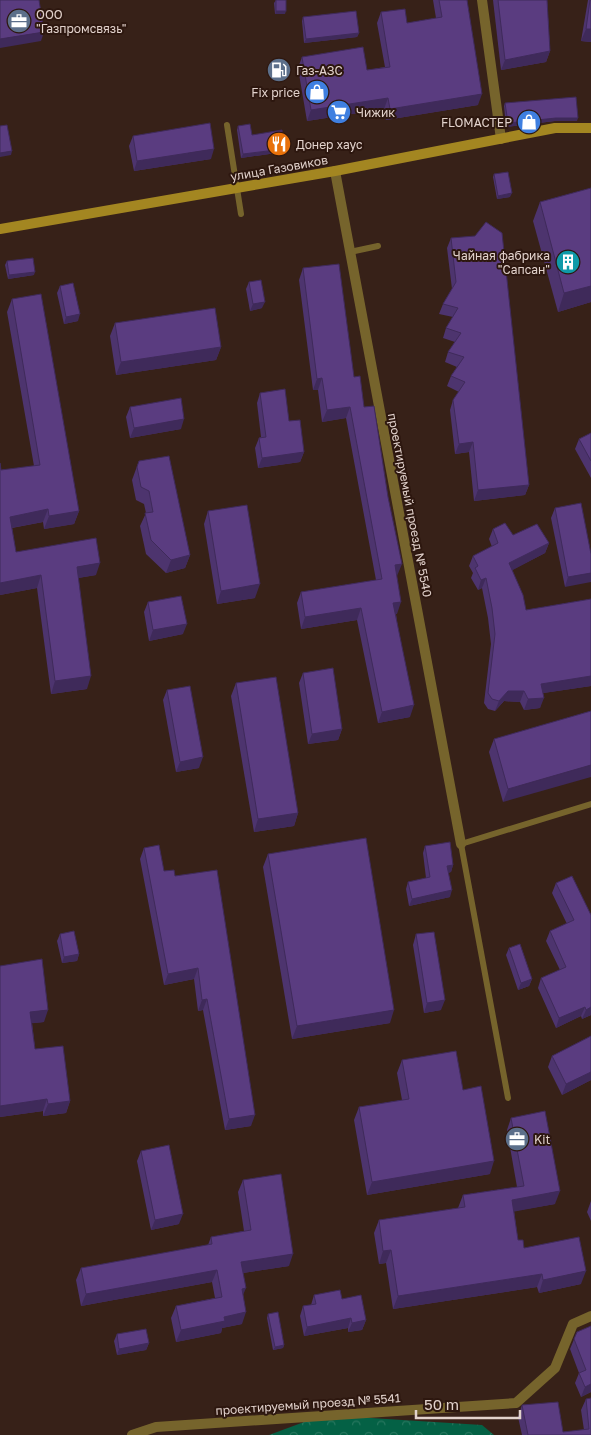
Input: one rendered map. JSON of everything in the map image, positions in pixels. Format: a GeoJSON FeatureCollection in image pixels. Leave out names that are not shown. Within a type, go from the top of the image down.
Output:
{"type":"FeatureCollection","features":[{"type":"Feature","properties":{"kind":"street"},"geometry":{"type":"LineString","coordinates":[[482,0],[501,139]]}},
{"type":"Feature","properties":{"kind":"street","name":"улица Газовиков"},"geometry":{"type":"LineString","coordinates":[[0,229],[335,171],[555,128],[591,128]]}},
{"type":"Feature","properties":{"kind":"street","name":"проектируемый проезд № 5540"},"geometry":{"type":"LineString","coordinates":[[335,171],[461,844]]}},
{"type":"Feature","properties":{"kind":"street","name":"проектируемый проезд № 5541"},"geometry":{"type":"LineString","coordinates":[[132,1435],[156,1427],[516,1403],[554,1368],[572,1324],[591,1316]]}},
{"type":"Feature","properties":{"kind":"lane"},"geometry":{"type":"LineString","coordinates":[[226,125],[241,214]]}},
{"type":"Feature","properties":{"kind":"lane"},"geometry":{"type":"LineString","coordinates":[[350,252],[378,246]]}},
{"type":"Feature","properties":{"kind":"lane"},"geometry":{"type":"LineString","coordinates":[[508,1098],[461,844],[591,804]]}},
{"type":"Feature","properties":{"kind":"green space"},"geometry":{"type":"Polygon","coordinates":[[[323,1415],[482,1425],[494,1435],[269,1435],[323,1415]]]}},
{"type":"Feature","properties":{"kind":"building","name":"ООО \"Газпромсвязь\""},"geometry":{"type":"Polygon","coordinates":[[[0,0],[39,0],[44,32],[0,39],[0,0]]]}},
{"type":"Feature","properties":{"kind":"building"},"geometry":{"type":"Polygon","coordinates":[[[276,0],[286,0],[286,11],[276,11],[276,0]]]}},
{"type":"Feature","properties":{"kind":"building"},"geometry":{"type":"Polygon","coordinates":[[[439,0],[467,0],[482,94],[390,109],[388,98],[311,110],[302,57],[363,47],[367,70],[390,67],[381,12],[405,9],[407,23],[442,17],[439,0]]]}},
{"type":"Feature","properties":{"kind":"building"},"geometry":{"type":"Polygon","coordinates":[[[498,0],[547,0],[550,51],[505,60],[498,0]]]}},
{"type":"Feature","properties":{"kind":"building"},"geometry":{"type":"Polygon","coordinates":[[[590,0],[591,29],[586,29],[590,0]]]}},
{"type":"Feature","properties":{"kind":"building"},"geometry":{"type":"Polygon","coordinates":[[[356,11],[359,33],[306,39],[303,17],[356,11]]]}},
{"type":"Feature","properties":{"kind":"building"},"geometry":{"type":"Polygon","coordinates":[[[576,97],[578,118],[556,118],[508,123],[505,103],[576,97]]]}},
{"type":"Feature","properties":{"kind":"building"},"geometry":{"type":"Polygon","coordinates":[[[210,123],[214,149],[137,161],[133,136],[210,123]]]}},
{"type":"Feature","properties":{"kind":"building"},"geometry":{"type":"Polygon","coordinates":[[[250,124],[252,135],[282,130],[284,149],[243,154],[238,126],[250,124]]]}},
{"type":"Feature","properties":{"kind":"building"},"geometry":{"type":"Polygon","coordinates":[[[7,125],[12,151],[0,153],[0,126],[7,125]]]}},
{"type":"Feature","properties":{"kind":"building"},"geometry":{"type":"Polygon","coordinates":[[[508,172],[512,193],[498,196],[494,174],[508,172]]]}},
{"type":"Feature","properties":{"kind":"building","name":"Чайная фабрика \"Сапсан\""},"geometry":{"type":"Polygon","coordinates":[[[591,188],[591,286],[564,293],[540,202],[591,188]]]}},
{"type":"Feature","properties":{"kind":"building"},"geometry":{"type":"Polygon","coordinates":[[[486,222],[502,233],[529,485],[478,490],[473,442],[459,444],[453,400],[465,382],[451,376],[464,357],[448,352],[461,333],[446,328],[458,308],[443,304],[456,282],[451,238],[475,236],[486,222]]]}},
{"type":"Feature","properties":{"kind":"building"},"geometry":{"type":"Polygon","coordinates":[[[33,258],[35,272],[9,275],[7,261],[33,258]]]}},
{"type":"Feature","properties":{"kind":"building"},"geometry":{"type":"Polygon","coordinates":[[[339,264],[354,377],[360,376],[364,407],[374,406],[388,497],[402,564],[395,565],[401,602],[393,603],[414,705],[382,712],[361,608],[305,617],[301,592],[382,579],[350,407],[327,410],[322,378],[317,379],[303,268],[339,264]]]}},
{"type":"Feature","properties":{"kind":"building"},"geometry":{"type":"Polygon","coordinates":[[[261,280],[265,302],[253,304],[249,282],[261,280]]]}},
{"type":"Feature","properties":{"kind":"building"},"geometry":{"type":"Polygon","coordinates":[[[73,283],[80,314],[66,317],[60,286],[73,283]]]}},
{"type":"Feature","properties":{"kind":"building"},"geometry":{"type":"Polygon","coordinates":[[[41,294],[79,511],[49,516],[48,509],[10,517],[16,552],[96,538],[100,563],[77,567],[91,676],[55,681],[41,575],[0,583],[0,463],[1,470],[40,465],[12,299],[41,294]]]}},
{"type":"Feature","properties":{"kind":"building"},"geometry":{"type":"Polygon","coordinates":[[[215,308],[221,347],[121,362],[115,323],[215,308]]]}},
{"type":"Feature","properties":{"kind":"building"},"geometry":{"type":"Polygon","coordinates":[[[285,389],[289,421],[300,420],[304,452],[262,458],[259,438],[266,437],[260,393],[285,389]]]}},
{"type":"Feature","properties":{"kind":"building"},"geometry":{"type":"Polygon","coordinates":[[[181,398],[184,419],[134,428],[130,407],[181,398]]]}},
{"type":"Feature","properties":{"kind":"building"},"geometry":{"type":"Polygon","coordinates":[[[591,433],[591,461],[579,439],[591,433]]]}},
{"type":"Feature","properties":{"kind":"building"},"geometry":{"type":"Polygon","coordinates":[[[169,456],[190,555],[171,560],[151,540],[145,513],[153,512],[149,491],[141,487],[137,467],[139,461],[169,456]]]}},
{"type":"Feature","properties":{"kind":"building"},"geometry":{"type":"Polygon","coordinates":[[[581,503],[591,554],[591,573],[568,577],[555,508],[581,503]]]}},
{"type":"Feature","properties":{"kind":"building"},"geometry":{"type":"Polygon","coordinates":[[[247,505],[260,584],[221,591],[208,511],[247,505]]]}},
{"type":"Feature","properties":{"kind":"building"},"geometry":{"type":"Polygon","coordinates":[[[505,523],[513,535],[537,524],[549,543],[509,563],[523,595],[526,610],[591,599],[591,676],[541,684],[544,698],[528,699],[524,691],[508,691],[499,701],[492,699],[488,693],[495,634],[486,578],[481,580],[475,568],[478,566],[473,556],[498,543],[493,529],[505,523]]]}},
{"type":"Feature","properties":{"kind":"building"},"geometry":{"type":"Polygon","coordinates":[[[181,596],[187,624],[153,630],[148,602],[181,596]]]}},
{"type":"Feature","properties":{"kind":"building"},"geometry":{"type":"Polygon","coordinates":[[[333,668],[342,729],[312,734],[303,673],[333,668]]]}},
{"type":"Feature","properties":{"kind":"building"},"geometry":{"type":"Polygon","coordinates":[[[276,677],[298,813],[258,819],[236,683],[276,677]]]}},
{"type":"Feature","properties":{"kind":"building"},"geometry":{"type":"Polygon","coordinates":[[[190,686],[203,757],[180,762],[167,690],[190,686]]]}},
{"type":"Feature","properties":{"kind":"building"},"geometry":{"type":"Polygon","coordinates":[[[591,711],[591,765],[508,789],[494,739],[591,711]]]}},
{"type":"Feature","properties":{"kind":"building"},"geometry":{"type":"Polygon","coordinates":[[[366,838],[394,1010],[297,1026],[268,854],[366,838]]]}},
{"type":"Feature","properties":{"kind":"building"},"geometry":{"type":"Polygon","coordinates":[[[450,842],[453,865],[447,866],[452,890],[412,899],[408,882],[430,877],[425,846],[450,842]]]}},
{"type":"Feature","properties":{"kind":"building"},"geometry":{"type":"Polygon","coordinates":[[[159,845],[164,871],[174,870],[175,876],[217,870],[255,1115],[229,1119],[207,999],[202,1000],[198,968],[168,974],[144,848],[159,845]]]}},
{"type":"Feature","properties":{"kind":"building"},"geometry":{"type":"Polygon","coordinates":[[[572,876],[591,915],[591,1007],[586,1010],[585,1007],[559,1018],[541,978],[566,967],[550,931],[574,920],[556,883],[572,876]]]}},
{"type":"Feature","properties":{"kind":"building"},"geometry":{"type":"Polygon","coordinates":[[[74,931],[79,954],[64,957],[60,934],[74,931]]]}},
{"type":"Feature","properties":{"kind":"building"},"geometry":{"type":"Polygon","coordinates":[[[434,932],[445,1000],[427,1003],[416,934],[434,932]]]}},
{"type":"Feature","properties":{"kind":"building"},"geometry":{"type":"Polygon","coordinates":[[[520,944],[532,979],[521,983],[509,948],[520,944]]]}},
{"type":"Feature","properties":{"kind":"building"},"geometry":{"type":"Polygon","coordinates":[[[42,959],[48,1010],[30,1012],[35,1049],[63,1046],[70,1101],[48,1104],[47,1099],[0,1106],[0,966],[42,959]]]}},
{"type":"Feature","properties":{"kind":"building"},"geometry":{"type":"Polygon","coordinates":[[[591,1036],[591,1072],[566,1084],[552,1056],[591,1036]]]}},
{"type":"Feature","properties":{"kind":"building"},"geometry":{"type":"Polygon","coordinates":[[[456,1051],[463,1090],[481,1086],[494,1161],[372,1182],[359,1107],[409,1099],[402,1060],[456,1051]]]}},
{"type":"Feature","properties":{"kind":"building"},"geometry":{"type":"Polygon","coordinates":[[[545,1111],[560,1191],[512,1200],[518,1240],[523,1240],[524,1248],[579,1237],[586,1271],[543,1280],[542,1274],[398,1296],[391,1250],[383,1251],[379,1220],[465,1207],[463,1195],[524,1186],[511,1118],[545,1111]]]}},
{"type":"Feature","properties":{"kind":"building"},"geometry":{"type":"Polygon","coordinates":[[[169,1145],[183,1214],[155,1220],[141,1151],[169,1145]]]}},
{"type":"Feature","properties":{"kind":"building"},"geometry":{"type":"Polygon","coordinates":[[[281,1174],[293,1254],[241,1262],[246,1288],[242,1289],[246,1312],[224,1317],[225,1321],[181,1330],[176,1306],[222,1297],[217,1270],[86,1294],[81,1268],[212,1244],[211,1237],[251,1230],[243,1180],[281,1174]]]}},
{"type":"Feature","properties":{"kind":"building"},"geometry":{"type":"Polygon","coordinates":[[[340,1290],[342,1299],[361,1295],[366,1320],[352,1323],[351,1318],[307,1327],[303,1306],[316,1304],[314,1295],[340,1290]]]}},
{"type":"Feature","properties":{"kind":"building"},"geometry":{"type":"Polygon","coordinates":[[[278,1312],[284,1345],[275,1347],[268,1314],[278,1312]]]}},
{"type":"Feature","properties":{"kind":"building"},"geometry":{"type":"Polygon","coordinates":[[[591,1326],[591,1384],[585,1387],[579,1373],[586,1370],[574,1339],[577,1332],[591,1326]]]}},
{"type":"Feature","properties":{"kind":"building"},"geometry":{"type":"Polygon","coordinates":[[[146,1329],[149,1343],[119,1349],[117,1334],[146,1329]]]}},
{"type":"Feature","properties":{"kind":"building"},"geometry":{"type":"Polygon","coordinates":[[[591,1398],[591,1435],[528,1435],[522,1405],[558,1402],[563,1432],[589,1429],[586,1399],[591,1398]]]}},
{"type":"Feature","properties":{"kind":"place","name":"ООО \"Газпромсвязь\""},"geometry":{"type":"Point","coordinates":[19,21]}},
{"type":"Feature","properties":{"kind":"place","name":"Газ-АЗС"},"geometry":{"type":"Point","coordinates":[279,70]}},
{"type":"Feature","properties":{"kind":"place","name":"Fix price"},"geometry":{"type":"Point","coordinates":[317,92]}},
{"type":"Feature","properties":{"kind":"place","name":"Чижик"},"geometry":{"type":"Point","coordinates":[339,112]}},
{"type":"Feature","properties":{"kind":"place","name":"FLOМАСТЕР"},"geometry":{"type":"Point","coordinates":[529,122]}},
{"type":"Feature","properties":{"kind":"place","name":"Донер хаус"},"geometry":{"type":"Point","coordinates":[279,144]}},
{"type":"Feature","properties":{"kind":"place","name":"Чайная фабрика \"Сапсан\""},"geometry":{"type":"Point","coordinates":[568,262]}},
{"type":"Feature","properties":{"kind":"place","name":"Kit"},"geometry":{"type":"Point","coordinates":[517,1139]}}]}
